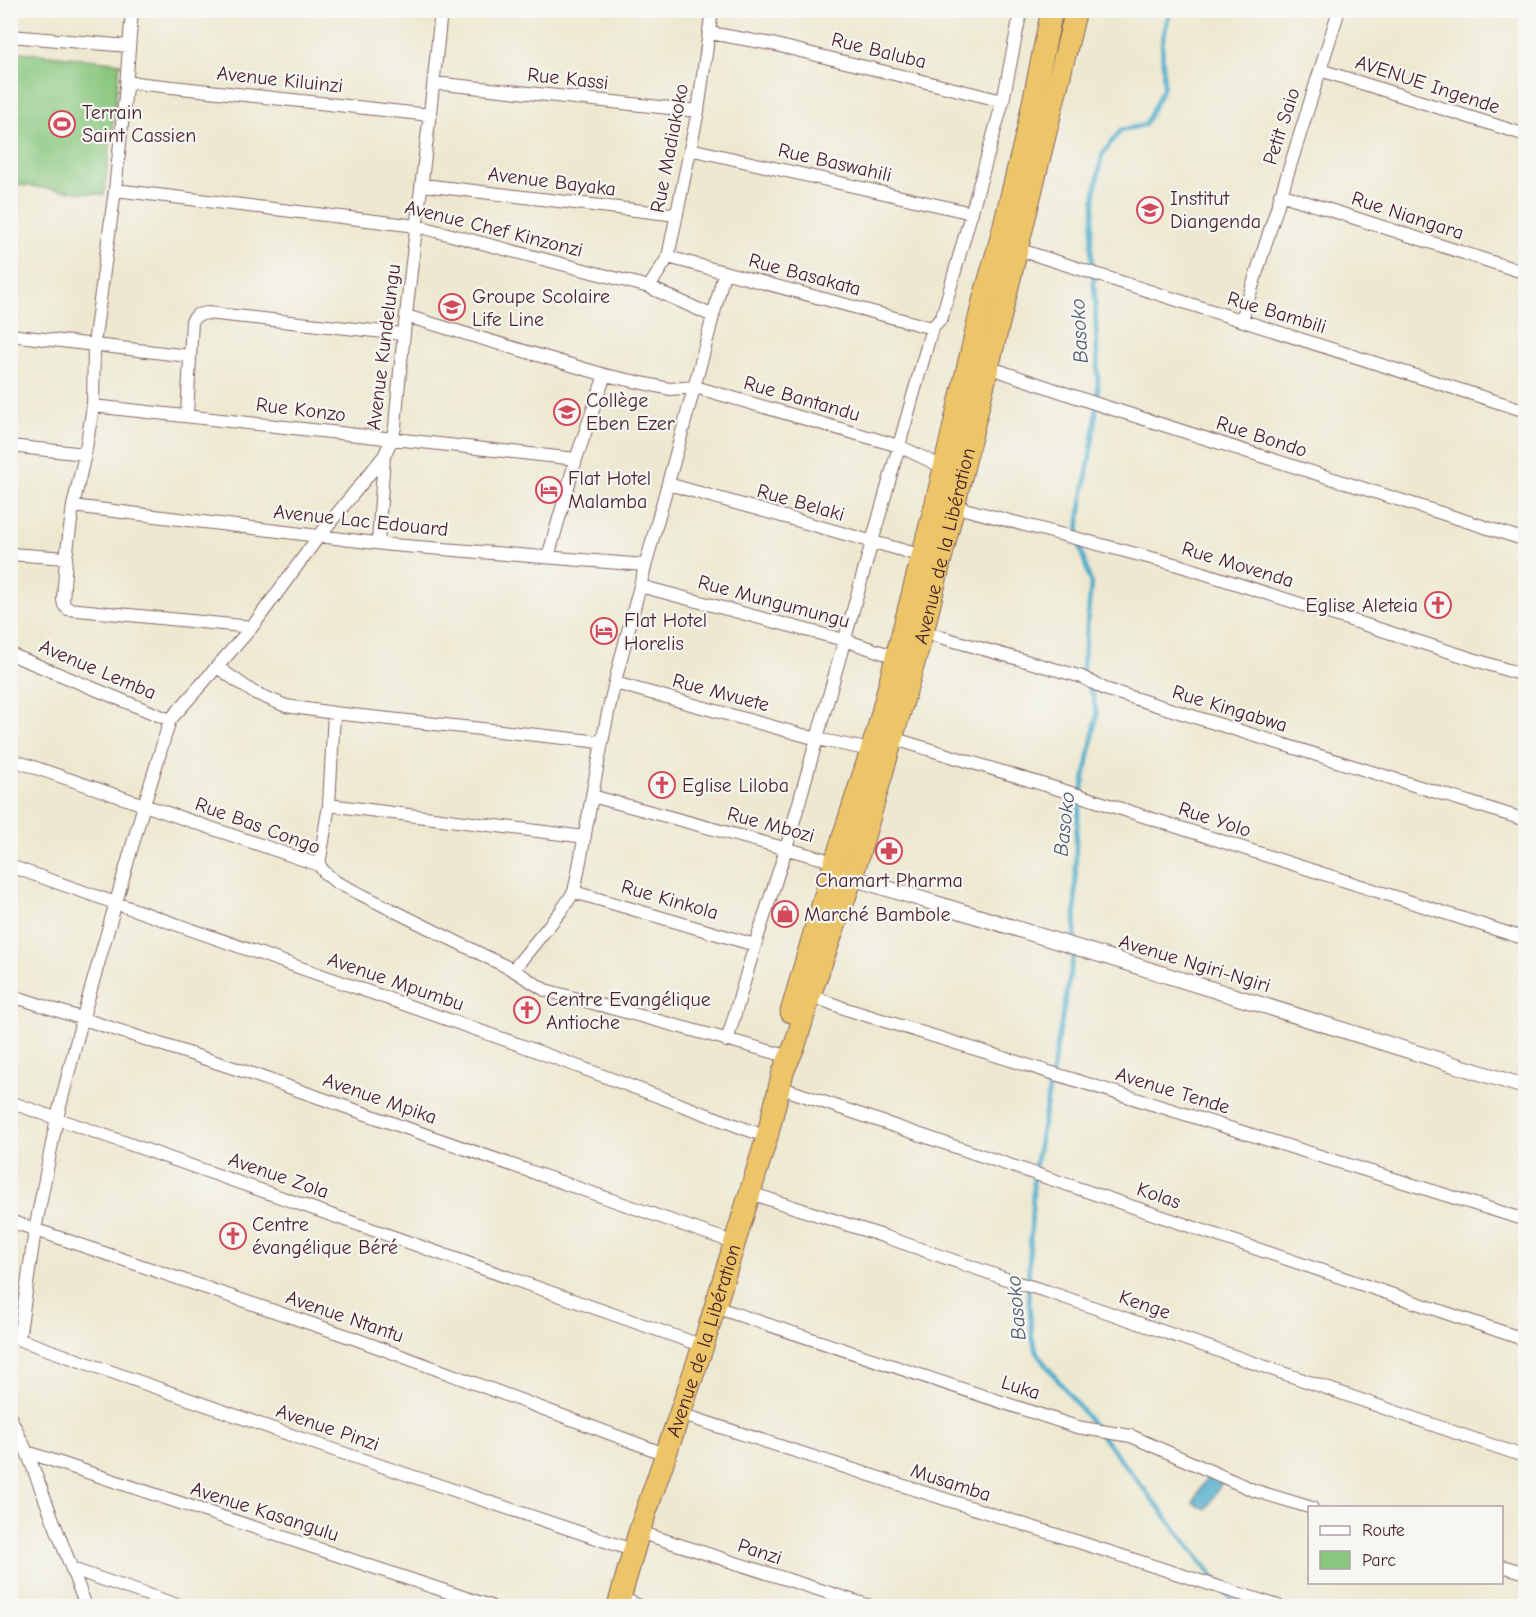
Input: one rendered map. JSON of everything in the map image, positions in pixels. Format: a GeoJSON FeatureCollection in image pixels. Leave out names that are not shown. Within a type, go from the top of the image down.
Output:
{"type":"FeatureCollection","features":[{"type":"Feature","properties":{"kind":"highway","name":"Avenue de la Libération"},"geometry":{"type":"LineString","coordinates":[[627,1604],[637,1542],[665,1454],[704,1346],[767,1137],[784,1068],[796,992],[840,870],[892,738],[923,632],[945,504],[945,468],[983,301],[1027,131],[1052,10]]}},
{"type":"Feature","properties":{"kind":"highway","name":"Avenue de la Libération"},"geometry":{"type":"LineString","coordinates":[[784,1068],[810,995],[840,870],[922,556],[945,504],[988,367],[1076,10]]}},
{"type":"Feature","properties":{"kind":"street"},"geometry":{"type":"LineString","coordinates":[[132,10],[115,190],[93,344],[93,405],[73,506],[63,600],[68,609],[252,627]]}},
{"type":"Feature","properties":{"kind":"street","name":"Avenue Kundelungu"},"geometry":{"type":"LineString","coordinates":[[170,720],[252,627],[319,536],[384,456],[392,439],[395,427],[402,334],[423,186],[441,10]]}},
{"type":"Feature","properties":{"kind":"street","name":"Rue Madiakoko"},"geometry":{"type":"LineString","coordinates":[[649,287],[668,257],[698,111],[712,10]]}},
{"type":"Feature","properties":{"kind":"street"},"geometry":{"type":"LineString","coordinates":[[727,1041],[786,849],[932,328],[942,317],[972,213],[1003,101],[1021,10]]}},
{"type":"Feature","properties":{"kind":"street","name":"Petit Saio"},"geometry":{"type":"LineString","coordinates":[[1238,319],[1243,316],[1339,10]]}},
{"type":"Feature","properties":{"kind":"street","name":"Rue Baluba"},"geometry":{"type":"LineString","coordinates":[[710,33],[772,44],[1003,101]]}},
{"type":"Feature","properties":{"kind":"street"},"geometry":{"type":"LineString","coordinates":[[10,36],[129,46]]}},
{"type":"Feature","properties":{"kind":"street","name":"AVENUE Ingende"},"geometry":{"type":"LineString","coordinates":[[1320,70],[1526,135]]}},
{"type":"Feature","properties":{"kind":"street","name":"Avenue Kiluinzi"},"geometry":{"type":"LineString","coordinates":[[126,82],[430,115]]}},
{"type":"Feature","properties":{"kind":"street","name":"Rue Kassi"},"geometry":{"type":"LineString","coordinates":[[434,83],[698,111]]}},
{"type":"Feature","properties":{"kind":"street","name":"Rue Baswahili"},"geometry":{"type":"LineString","coordinates":[[690,149],[972,213]]}},
{"type":"Feature","properties":{"kind":"street","name":"Avenue Bayaka"},"geometry":{"type":"LineString","coordinates":[[423,186],[677,215]]}},
{"type":"Feature","properties":{"kind":"street","name":"Avenue Chef Kinzonzi"},"geometry":{"type":"LineString","coordinates":[[115,190],[417,226],[649,287],[713,316]]}},
{"type":"Feature","properties":{"kind":"street","name":"Rue Niangara"},"geometry":{"type":"LineString","coordinates":[[1280,195],[1526,273]]}},
{"type":"Feature","properties":{"kind":"street","name":"Rue Bambili"},"geometry":{"type":"LineString","coordinates":[[1017,249],[1526,411]]}},
{"type":"Feature","properties":{"kind":"street","name":"Rue Basakata"},"geometry":{"type":"LineString","coordinates":[[668,257],[932,328]]}},
{"type":"Feature","properties":{"kind":"street"},"geometry":{"type":"LineString","coordinates":[[513,970],[561,911],[574,891],[601,742],[615,683],[724,273]]}},
{"type":"Feature","properties":{"kind":"street"},"geometry":{"type":"LineString","coordinates":[[187,415],[192,321],[197,315],[207,313],[402,334]]}},
{"type":"Feature","properties":{"kind":"street","name":"Rue Bantandu"},"geometry":{"type":"LineString","coordinates":[[406,316],[605,375],[670,389],[695,387],[899,446],[945,468]]}},
{"type":"Feature","properties":{"kind":"street"},"geometry":{"type":"LineString","coordinates":[[10,335],[189,356]]}},
{"type":"Feature","properties":{"kind":"street","name":"Rue Bondo"},"geometry":{"type":"LineString","coordinates":[[988,367],[1089,402],[1526,540]]}},
{"type":"Feature","properties":{"kind":"street"},"geometry":{"type":"LineString","coordinates":[[548,557],[576,459],[605,375]]}},
{"type":"Feature","properties":{"kind":"street","name":"Rue Konzo"},"geometry":{"type":"LineString","coordinates":[[93,405],[576,459]]}},
{"type":"Feature","properties":{"kind":"street"},"geometry":{"type":"LineString","coordinates":[[10,447],[85,454]]}},
{"type":"Feature","properties":{"kind":"street"},"geometry":{"type":"LineString","coordinates":[[378,543],[384,456]]}},
{"type":"Feature","properties":{"kind":"street","name":"Rue Belaki"},"geometry":{"type":"LineString","coordinates":[[668,484],[922,556]]}},
{"type":"Feature","properties":{"kind":"street","name":"Rue Movenda"},"geometry":{"type":"LineString","coordinates":[[945,504],[1178,565],[1526,676]]}},
{"type":"Feature","properties":{"kind":"street","name":"Avenue Lac Edouard"},"geometry":{"type":"LineString","coordinates":[[73,506],[378,543],[645,565]]}},
{"type":"Feature","properties":{"kind":"street"},"geometry":{"type":"LineString","coordinates":[[10,554],[66,558]]}},
{"type":"Feature","properties":{"kind":"street","name":"Rue Mungumungu"},"geometry":{"type":"LineString","coordinates":[[640,586],[844,640],[896,657]]}},
{"type":"Feature","properties":{"kind":"street","name":"Rue Kingabwa"},"geometry":{"type":"LineString","coordinates":[[923,632],[1082,677],[1105,689],[1526,820]]}},
{"type":"Feature","properties":{"kind":"street","name":"Avenue Lemba"},"geometry":{"type":"LineString","coordinates":[[10,654],[170,720]]}},
{"type":"Feature","properties":{"kind":"street"},"geometry":{"type":"LineString","coordinates":[[217,667],[253,693],[286,706],[601,742]]}},
{"type":"Feature","properties":{"kind":"street","name":"Rue Mvuete"},"geometry":{"type":"LineString","coordinates":[[615,683],[817,739],[871,750]]}},
{"type":"Feature","properties":{"kind":"street"},"geometry":{"type":"LineString","coordinates":[[320,864],[328,805],[334,713]]}},
{"type":"Feature","properties":{"kind":"street"},"geometry":{"type":"LineString","coordinates":[[15,1338],[57,1118],[82,1020],[170,720]]}},
{"type":"Feature","properties":{"kind":"street","name":"Rue Yolo"},"geometry":{"type":"LineString","coordinates":[[892,738],[1081,796],[1526,939]]}},
{"type":"Feature","properties":{"kind":"street","name":"Rue Bas Congo"},"geometry":{"type":"LineString","coordinates":[[10,759],[320,864],[325,873],[336,882],[513,970],[544,990],[727,1041]]}},
{"type":"Feature","properties":{"kind":"street","name":"Rue Mbozi"},"geometry":{"type":"LineString","coordinates":[[592,796],[786,849],[840,870]]}},
{"type":"Feature","properties":{"kind":"street"},"geometry":{"type":"LineString","coordinates":[[328,805],[585,837]]}},
{"type":"Feature","properties":{"kind":"street","name":"Avenue Mpumbu"},"geometry":{"type":"LineString","coordinates":[[10,866],[523,1046],[767,1137]]}},
{"type":"Feature","properties":{"kind":"street","name":"Avenue Ngiri-Ngiri"},"geometry":{"type":"LineString","coordinates":[[840,870],[1091,953],[1526,1087]]}},
{"type":"Feature","properties":{"kind":"street","name":"Rue Kinkola"},"geometry":{"type":"LineString","coordinates":[[574,891],[755,945]]}},
{"type":"Feature","properties":{"kind":"street","name":"Avenue Mpika"},"geometry":{"type":"LineString","coordinates":[[10,994],[82,1020],[249,1073],[735,1243]]}},
{"type":"Feature","properties":{"kind":"street","name":"Avenue Tende"},"geometry":{"type":"LineString","coordinates":[[810,995],[846,1009],[1526,1220]]}},
{"type":"Feature","properties":{"kind":"street","name":"Kolas"},"geometry":{"type":"LineString","coordinates":[[727,1041],[784,1068],[1020,1168],[1526,1340]]}},
{"type":"Feature","properties":{"kind":"street","name":"Avenue Zola"},"geometry":{"type":"LineString","coordinates":[[10,1101],[704,1346]]}},
{"type":"Feature","properties":{"kind":"street","name":"Kenge"},"geometry":{"type":"LineString","coordinates":[[750,1193],[1046,1291],[1526,1456]]}},
{"type":"Feature","properties":{"kind":"street","name":"Avenue Ntantu"},"geometry":{"type":"LineString","coordinates":[[10,1221],[353,1338],[665,1454]]}},
{"type":"Feature","properties":{"kind":"street","name":"Luka"},"geometry":{"type":"LineString","coordinates":[[715,1307],[1077,1427],[1131,1436],[1253,1490],[1308,1507]]}},
{"type":"Feature","properties":{"kind":"street","name":"Avenue Pinzi"},"geometry":{"type":"LineString","coordinates":[[15,1338],[328,1448],[637,1542]]}},
{"type":"Feature","properties":{"kind":"street","name":"Musamba"},"geometry":{"type":"LineString","coordinates":[[680,1414],[1278,1606]]}},
{"type":"Feature","properties":{"kind":"street"},"geometry":{"type":"LineString","coordinates":[[10,1417],[27,1452],[86,1606]]}},
{"type":"Feature","properties":{"kind":"street","name":"Avenue Kasangulu"},"geometry":{"type":"LineString","coordinates":[[27,1452],[490,1606]]}},
{"type":"Feature","properties":{"kind":"street","name":"Panzi"},"geometry":{"type":"LineString","coordinates":[[637,1542],[870,1606]]}},
{"type":"Feature","properties":{"kind":"street"},"geometry":{"type":"LineString","coordinates":[[1503,1566],[1526,1573]]}},
{"type":"Feature","properties":{"kind":"street"},"geometry":{"type":"LineString","coordinates":[[72,1569],[180,1606]]}},
{"type":"Feature","properties":{"kind":"green space","name":"Terrain Saint Cassien"},"geometry":{"type":"Polygon","coordinates":[[[11,51],[120,63],[104,195],[11,184],[11,51]]]}},
{"type":"Feature","properties":{"kind":"water"},"geometry":{"type":"Polygon","coordinates":[[[1208,1475],[1222,1482],[1206,1510],[1193,1503],[1208,1475]]]}},
{"type":"Feature","properties":{"kind":"waterway","name":"Basoko"},"geometry":{"type":"LineString","coordinates":[[1082,676],[1091,584],[1078,540],[1079,521],[1095,425],[1098,385],[1091,247],[1095,192],[1102,155],[1121,130],[1145,125],[1164,86],[1162,43],[1170,10]]}},
{"type":"Feature","properties":{"kind":"waterway","name":"Basoko"},"geometry":{"type":"LineString","coordinates":[[1086,684],[1093,695],[1097,715],[1076,834],[1075,947],[1034,1173],[1028,1286],[1032,1338],[1038,1355],[1219,1584]]}},
{"type":"Feature","properties":{"kind":"waterway","name":"Basoko"},"geometry":{"type":"LineString","coordinates":[[1226,1593],[1238,1606]]}},
{"type":"Feature","properties":{"kind":"place","name":"Terrain Saint Cassien"},"geometry":{"type":"Point","coordinates":[62,124]}},
{"type":"Feature","properties":{"kind":"place","name":"Institut Diangenda"},"geometry":{"type":"Point","coordinates":[1150,210]}},
{"type":"Feature","properties":{"kind":"place","name":"Groupe Scolaire Life Line"},"geometry":{"type":"Point","coordinates":[452,307]}},
{"type":"Feature","properties":{"kind":"place","name":"Collège Eben Ezer"},"geometry":{"type":"Point","coordinates":[567,412]}},
{"type":"Feature","properties":{"kind":"place","name":"Flat Hotel Malamba"},"geometry":{"type":"Point","coordinates":[549,490]}},
{"type":"Feature","properties":{"kind":"place","name":"Eglise Aleteia"},"geometry":{"type":"Point","coordinates":[1438,605]}},
{"type":"Feature","properties":{"kind":"place","name":"Flat Hotel Horelis"},"geometry":{"type":"Point","coordinates":[604,631]}},
{"type":"Feature","properties":{"kind":"place","name":"Eglise Liloba"},"geometry":{"type":"Point","coordinates":[662,785]}},
{"type":"Feature","properties":{"kind":"place","name":"Chamart Pharma"},"geometry":{"type":"Point","coordinates":[889,851]}},
{"type":"Feature","properties":{"kind":"place","name":"Marché Bambole"},"geometry":{"type":"Point","coordinates":[785,914]}},
{"type":"Feature","properties":{"kind":"place","name":"Centre Evangélique Antioche"},"geometry":{"type":"Point","coordinates":[527,1010]}},
{"type":"Feature","properties":{"kind":"place","name":"Centre évangélique Béré"},"geometry":{"type":"Point","coordinates":[233,1236]}}]}
